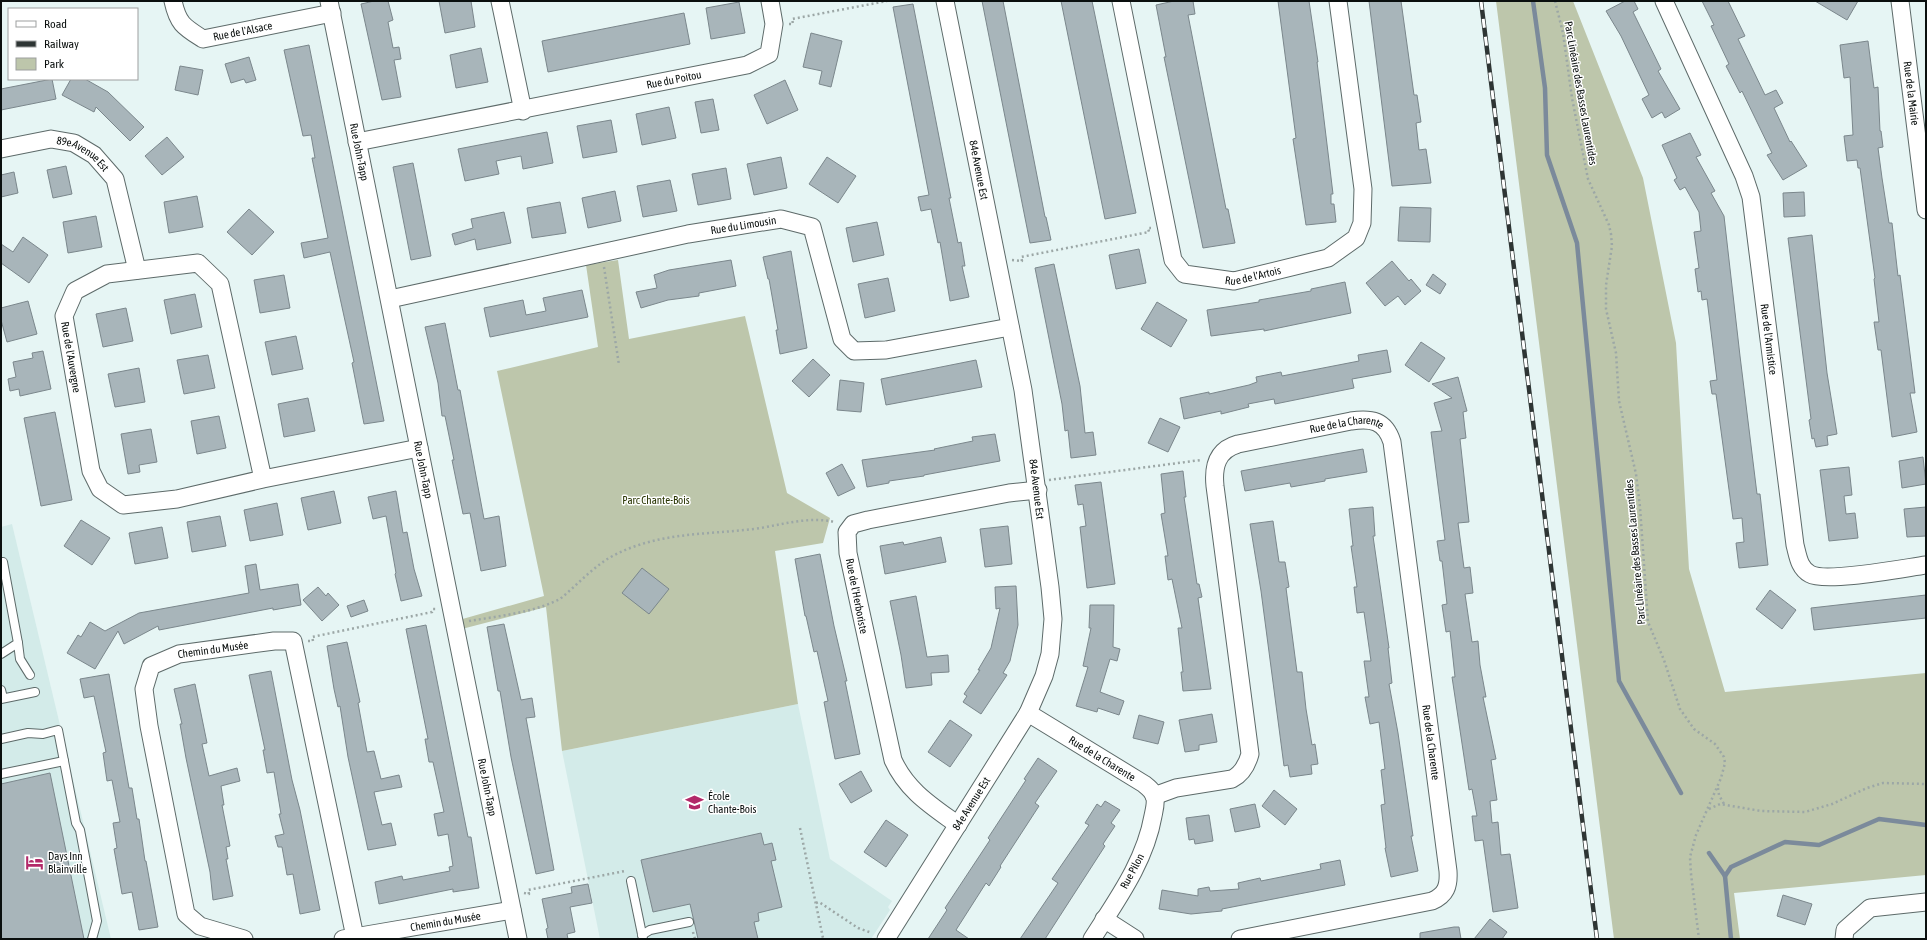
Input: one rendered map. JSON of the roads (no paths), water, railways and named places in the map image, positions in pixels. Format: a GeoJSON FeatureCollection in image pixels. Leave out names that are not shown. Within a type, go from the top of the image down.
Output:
{"type":"FeatureCollection","features":[{"type":"Feature","properties":{"kind":"street","name":"Rue de l'Alsace"},"geometry":{"type":"LineString","coordinates":[[173,1],[176,16],[184,28],[203,39],[331,7]]}},
{"type":"Feature","properties":{"kind":"street"},"geometry":{"type":"LineString","coordinates":[[500,1],[523,111]]}},
{"type":"Feature","properties":{"kind":"street","name":"Rue du Poitou"},"geometry":{"type":"LineString","coordinates":[[357,142],[523,111],[748,65],[769,54],[774,24],[770,1]]}},
{"type":"Feature","properties":{"kind":"street","name":"84e Avenue Est"},"geometry":{"type":"LineString","coordinates":[[880,936],[958,825],[1028,713],[1048,665],[1052,625],[1043,485],[945,1]]}},
{"type":"Feature","properties":{"kind":"street","name":"Rue de l'Artois"},"geometry":{"type":"LineString","coordinates":[[1121,1],[1173,260],[1184,274],[1234,281],[1328,258],[1356,238],[1362,223],[1363,189],[1338,1]]}},
{"type":"Feature","properties":{"kind":"street","name":"Rue de l'Armistice"},"geometry":{"type":"LineString","coordinates":[[1664,1],[1744,176],[1751,197],[1795,545],[1800,564],[1810,574],[1828,578],[1926,565]]}},
{"type":"Feature","properties":{"kind":"street","name":"Rue de la Mairie"},"geometry":{"type":"LineString","coordinates":[[1900,1],[1920,108],[1926,210]]}},
{"type":"Feature","properties":{"kind":"street","name":"Rue John-Tapp"},"geometry":{"type":"LineString","coordinates":[[331,7],[518,939]]}},
{"type":"Feature","properties":{"kind":"street","name":"89e Avenue Est"},"geometry":{"type":"LineString","coordinates":[[1,149],[51,139],[74,142],[94,155],[115,179],[137,270]]}},
{"type":"Feature","properties":{"kind":"street","name":"Rue du Limousin"},"geometry":{"type":"LineString","coordinates":[[390,300],[688,234],[781,219],[812,227],[842,339],[854,351],[886,350],[1010,327]]}},
{"type":"Feature","properties":{"kind":"street","name":"Rue de l'Auvergne"},"geometry":{"type":"LineString","coordinates":[[263,479],[220,284],[198,263],[107,274],[75,291],[64,316],[91,471],[100,488],[123,506],[177,499],[263,479],[419,448]]}},
{"type":"Feature","properties":{"kind":"street","name":"Rue de la Charente"},"geometry":{"type":"LineString","coordinates":[[1028,713],[1139,780],[1149,788],[1154,796],[1176,788],[1232,779],[1240,774],[1246,766],[1250,754],[1215,486],[1215,467],[1219,457],[1226,449],[1238,444],[1351,421],[1366,419],[1375,421],[1387,431],[1392,442],[1448,871],[1447,889],[1441,896],[1432,901],[1240,939]]}},
{"type":"Feature","properties":{"kind":"street","name":"Rue de l'Herboriste"},"geometry":{"type":"LineString","coordinates":[[958,825],[930,806],[914,792],[900,775],[892,760],[848,552],[847,532],[853,524],[868,520],[1043,485]]}},
{"type":"Feature","properties":{"kind":"street","name":"Chemin du Musée"},"geometry":{"type":"LineString","coordinates":[[244,939],[200,926],[186,914],[149,726],[144,689],[151,666],[179,654],[274,641],[293,641],[349,938],[512,910]]}},
{"type":"Feature","properties":{"kind":"street","name":"Rue Pilon"},"geometry":{"type":"LineString","coordinates":[[1092,939],[1131,877],[1143,851],[1152,822],[1155,803],[1154,796]]}},
{"type":"Feature","properties":{"kind":"street"},"geometry":{"type":"LineString","coordinates":[[1844,939],[1845,930],[1870,908],[1926,902]]}},
{"type":"Feature","properties":{"kind":"street"},"geometry":{"type":"LineString","coordinates":[[1104,919],[1135,939]]}},
{"type":"Feature","properties":{"kind":"lane"},"geometry":{"type":"LineString","coordinates":[[3,562],[20,659],[30,675]]}},
{"type":"Feature","properties":{"kind":"lane"},"geometry":{"type":"LineString","coordinates":[[1,654],[18,643]]}},
{"type":"Feature","properties":{"kind":"lane"},"geometry":{"type":"LineString","coordinates":[[1,690],[2,698],[35,692]]}},
{"type":"Feature","properties":{"kind":"lane"},"geometry":{"type":"LineString","coordinates":[[1,739],[28,733],[42,734],[58,730],[76,823],[80,830],[97,921],[92,939]]}},
{"type":"Feature","properties":{"kind":"lane"},"geometry":{"type":"LineString","coordinates":[[1,774],[64,762]]}},
{"type":"Feature","properties":{"kind":"lane"},"geometry":{"type":"LineString","coordinates":[[631,881],[643,937]]}},
{"type":"Feature","properties":{"kind":"lane"},"geometry":{"type":"LineString","coordinates":[[643,937],[650,930],[688,922]]}},
{"type":"Feature","properties":{"kind":"waterway"},"geometry":{"type":"LineString","coordinates":[[1533,1],[1545,88],[1547,155],[1577,243],[1619,681],[1681,793]]}},
{"type":"Feature","properties":{"kind":"waterway"},"geometry":{"type":"LineString","coordinates":[[1725,876],[1731,867],[1785,842],[1819,845],[1879,819],[1926,825]]}},
{"type":"Feature","properties":{"kind":"waterway"},"geometry":{"type":"LineString","coordinates":[[1709,853],[1725,876],[1731,939]]}},
{"type":"Feature","properties":{"kind":"railway"},"geometry":{"type":"LineString","coordinates":[[1481,1],[1597,939]]}},
{"type":"Feature","properties":{"kind":"place","name":"École Chante-Bois"},"geometry":{"type":"Point","coordinates":[695,802]}},
{"type":"Feature","properties":{"kind":"place","name":"Days Inn Blainville"},"geometry":{"type":"Point","coordinates":[35,862]}},
{"type":"Feature","properties":{"kind":"park label","name":"Parc Chante-Bois"},"geometry":{"type":"Point","coordinates":[656,500]}}]}
